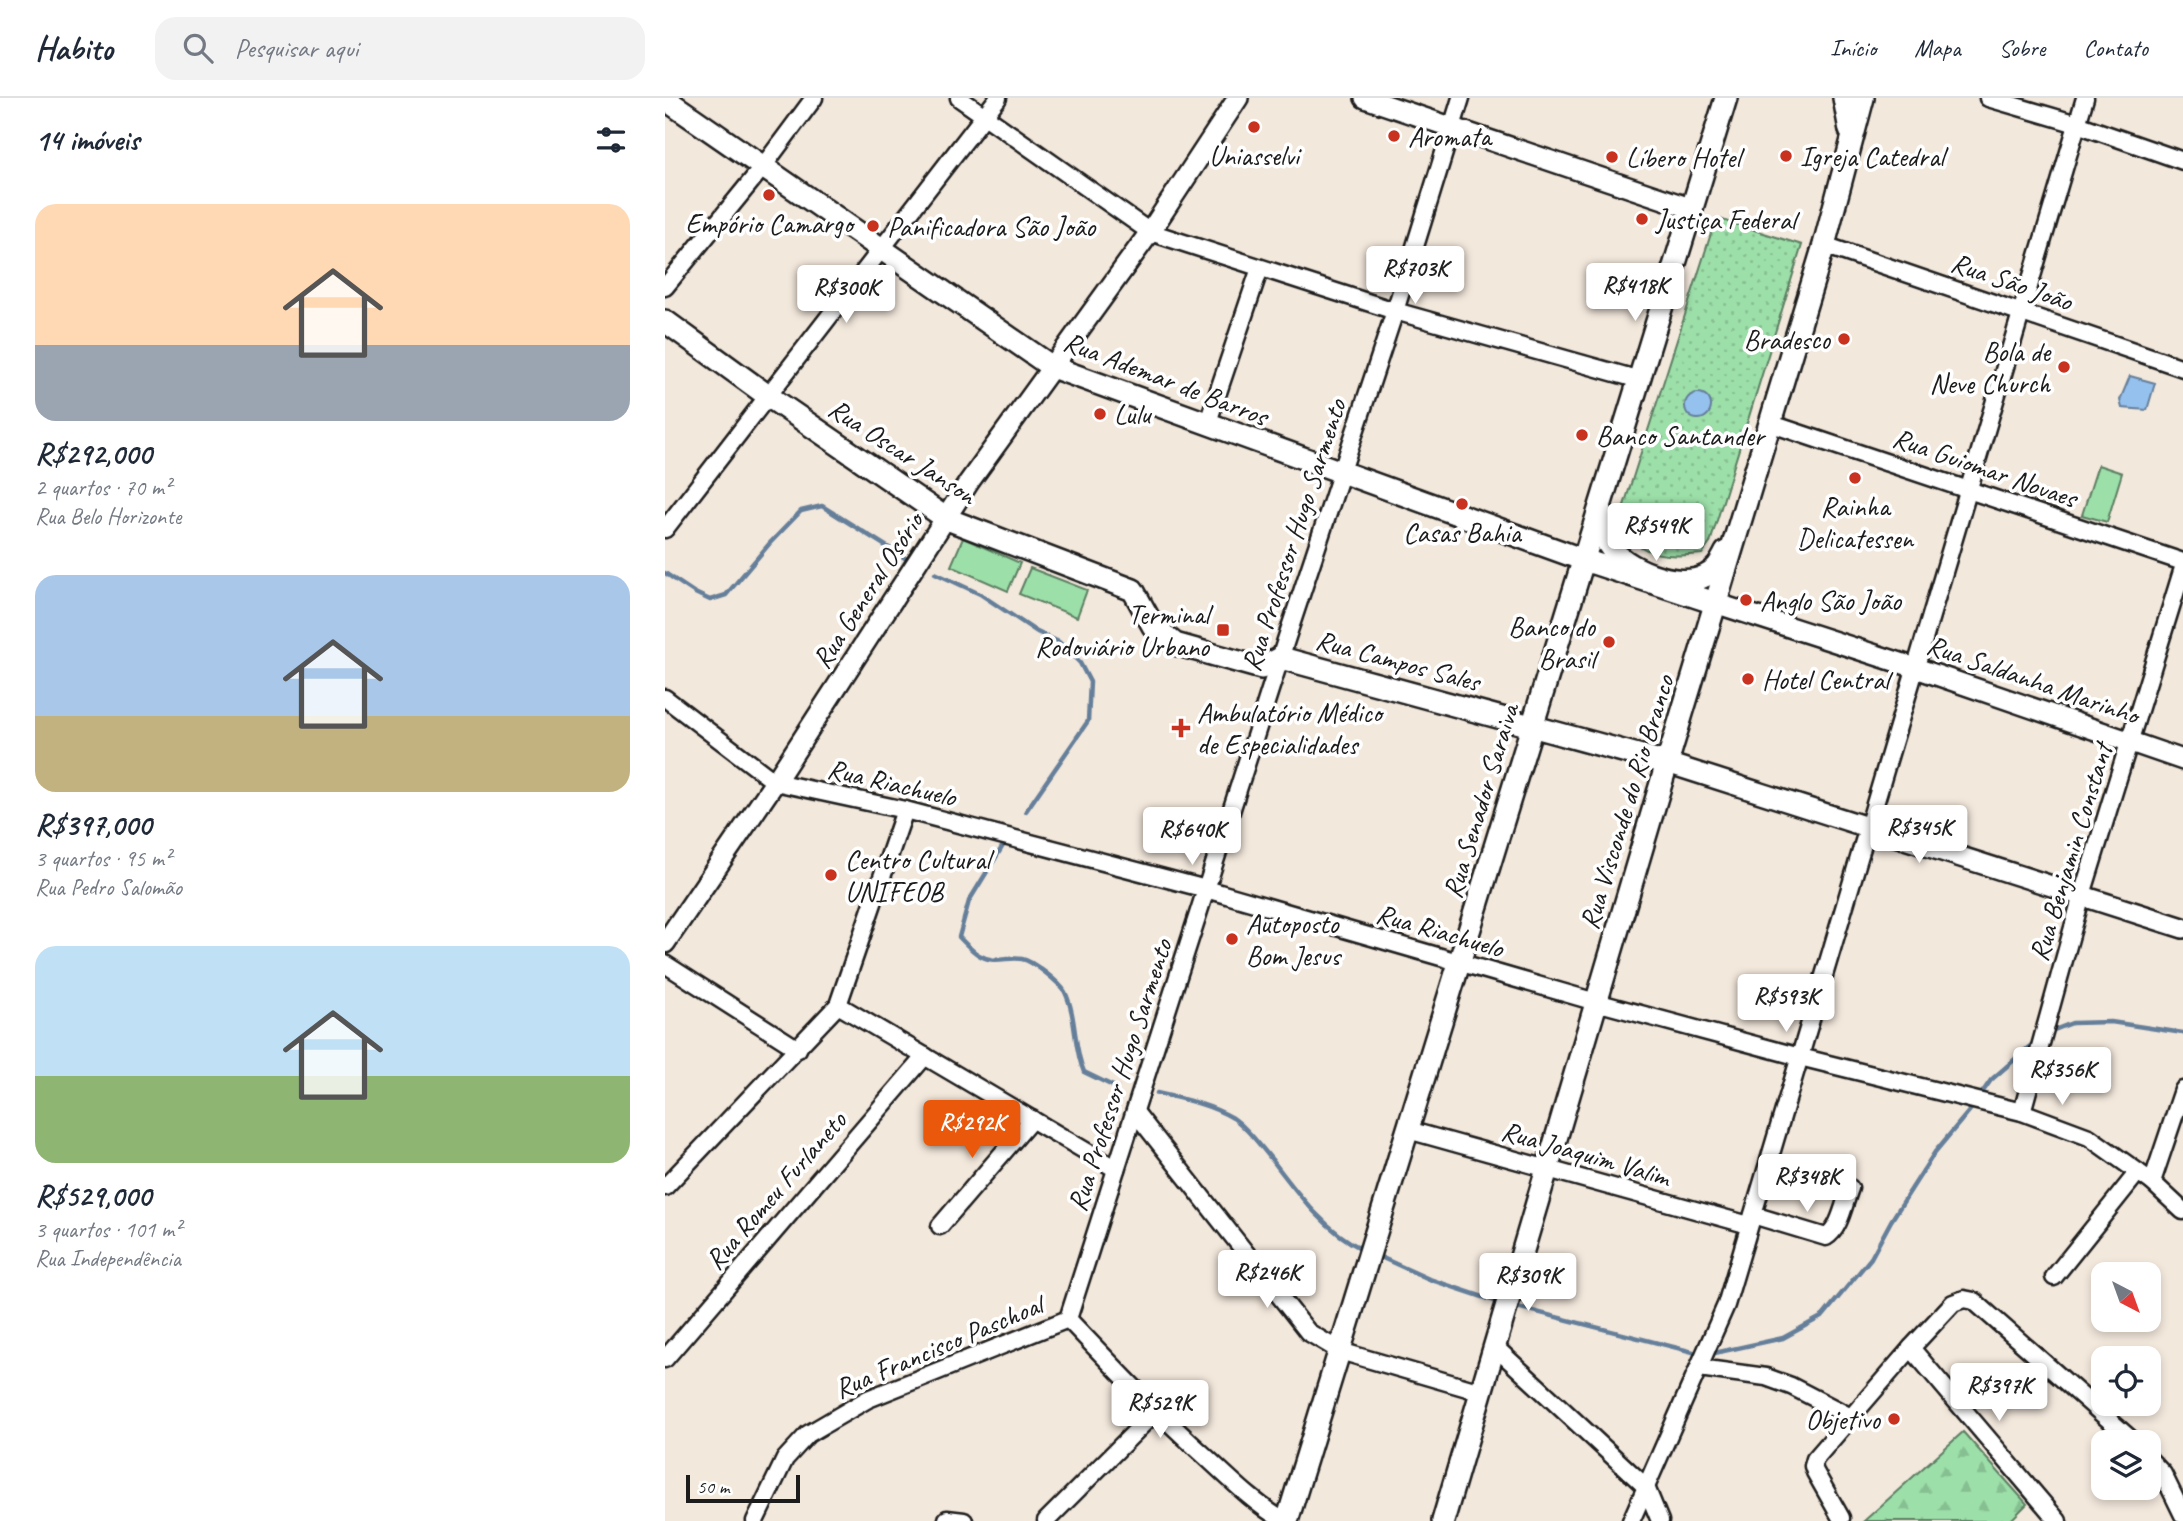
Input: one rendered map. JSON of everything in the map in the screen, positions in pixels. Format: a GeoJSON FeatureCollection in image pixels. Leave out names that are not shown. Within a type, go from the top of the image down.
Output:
{"type":"FeatureCollection","features":[{"type":"Feature","properties":{"kind":"main road","name":"Rua Senador Saraiva"},"geometry":{"type":"LineString","coordinates":[[1286,1521],[1726,98]]}},
{"type":"Feature","properties":{"kind":"main road"},"geometry":{"type":"LineString","coordinates":[[1844,98],[1851,139]]}},
{"type":"Feature","properties":{"kind":"main road","name":"Rua Visconde do Rio Branco"},"geometry":{"type":"LineString","coordinates":[[1443,1521],[1824,244],[1863,98]]}},
{"type":"Feature","properties":{"kind":"main road","name":"Rua Ademar de Barros"},"geometry":{"type":"LineString","coordinates":[[665,99],[1052,367],[1584,560]]}},
{"type":"Feature","properties":{"kind":"main road","name":"Rua Oscar Janson"},"geometry":{"type":"LineString","coordinates":[[665,321],[768,396],[947,519],[1133,590],[1153,626],[1175,644],[1261,668],[1281,658]]}},
{"type":"Feature","properties":{"kind":"main road"},"geometry":{"type":"LineString","coordinates":[[1602,503],[1603,526],[1609,544],[1625,561],[1644,572],[1678,580],[1705,577],[1717,568],[1734,541]]}},
{"type":"Feature","properties":{"kind":"main road","name":"Rua Saldanha Marinho"},"geometry":{"type":"LineString","coordinates":[[1584,560],[1715,603]]}},
{"type":"Feature","properties":{"kind":"main road","name":"Rua Campos Sales"},"geometry":{"type":"LineString","coordinates":[[1281,658],[1667,763]]}},
{"type":"Feature","properties":{"kind":"street"},"geometry":{"type":"LineString","coordinates":[[665,287],[762,168],[814,98]]}},
{"type":"Feature","properties":{"kind":"street"},"geometry":{"type":"LineString","coordinates":[[959,98],[1150,232],[1395,311],[1640,380]]}},
{"type":"Feature","properties":{"kind":"street"},"geometry":{"type":"LineString","coordinates":[[665,530],[998,98]]}},
{"type":"Feature","properties":{"kind":"street","name":"Rua General Osório"},"geometry":{"type":"LineString","coordinates":[[665,943],[775,782],[969,482],[1150,232],[1238,98]]}},
{"type":"Feature","properties":{"kind":"street"},"geometry":{"type":"LineString","coordinates":[[1365,98],[1693,209]]}},
{"type":"Feature","properties":{"kind":"street","name":"Rua Professor Hugo Sarmento"},"geometry":{"type":"LineString","coordinates":[[1068,1319],[1395,311],[1461,98]]}},
{"type":"Feature","properties":{"kind":"street"},"geometry":{"type":"LineString","coordinates":[[1988,98],[2077,124],[2183,161]]}},
{"type":"Feature","properties":{"kind":"street"},"geometry":{"type":"LineString","coordinates":[[1631,1521],[1726,1305],[2085,98]]}},
{"type":"Feature","properties":{"kind":"street","name":"Rua São João"},"geometry":{"type":"LineString","coordinates":[[1824,244],[2183,369]]}},
{"type":"Feature","properties":{"kind":"street"},"geometry":{"type":"LineString","coordinates":[[1207,425],[1260,268]]}},
{"type":"Feature","properties":{"kind":"street","name":"Rua Guiomar Novaes"},"geometry":{"type":"LineString","coordinates":[[1769,423],[2183,562]]}},
{"type":"Feature","properties":{"kind":"street","name":"Rua Benjamin Constant"},"geometry":{"type":"LineString","coordinates":[[2022,1112],[2082,895],[2183,568]]}},
{"type":"Feature","properties":{"kind":"street","name":"Rua Saldanha Marinho"},"geometry":{"type":"LineString","coordinates":[[1715,603],[1916,668],[2183,760]]}},
{"type":"Feature","properties":{"kind":"street"},"geometry":{"type":"LineString","coordinates":[[665,698],[775,782]]}},
{"type":"Feature","properties":{"kind":"street","name":"Rua Campos Sales"},"geometry":{"type":"LineString","coordinates":[[1667,763],[2183,928]]}},
{"type":"Feature","properties":{"kind":"street","name":"Rua Riachuelo"},"geometry":{"type":"LineString","coordinates":[[775,782],[905,810],[1206,889],[1596,1002],[1800,1057],[2022,1112],[2089,1137],[2145,1177],[2183,1211]]}},
{"type":"Feature","properties":{"kind":"street"},"geometry":{"type":"LineString","coordinates":[[665,1187],[838,1005],[905,810]]}},
{"type":"Feature","properties":{"kind":"street"},"geometry":{"type":"LineString","coordinates":[[665,964],[798,1049]]}},
{"type":"Feature","properties":{"kind":"street"},"geometry":{"type":"LineString","coordinates":[[838,1005],[1116,1169]]}},
{"type":"Feature","properties":{"kind":"street","name":"Rua Romeu Furlaneto"},"geometry":{"type":"LineString","coordinates":[[665,1359],[925,1056]]}},
{"type":"Feature","properties":{"kind":"street"},"geometry":{"type":"LineString","coordinates":[[2054,1277],[2145,1177],[2183,1090]]}},
{"type":"Feature","properties":{"kind":"street"},"geometry":{"type":"LineString","coordinates":[[1135,1112],[1307,1332],[1340,1351],[1481,1392]]}},
{"type":"Feature","properties":{"kind":"street"},"geometry":{"type":"LineString","coordinates":[[940,1226],[1032,1119]]}},
{"type":"Feature","properties":{"kind":"street","name":"Rua Joaquim Valim"},"geometry":{"type":"LineString","coordinates":[[1408,1130],[1546,1170],[1826,1237],[1836,1228],[1850,1188]]}},
{"type":"Feature","properties":{"kind":"street"},"geometry":{"type":"LineString","coordinates":[[1841,1518],[1813,1466],[1815,1459],[1911,1348],[1953,1303],[1964,1299],[1974,1301],[2120,1430]]}},
{"type":"Feature","properties":{"kind":"street"},"geometry":{"type":"LineString","coordinates":[[1068,1319],[1156,1411],[1246,1494],[1267,1511],[1286,1521]]}},
{"type":"Feature","properties":{"kind":"street","name":"Rua Francisco Paschoal"},"geometry":{"type":"LineString","coordinates":[[755,1521],[785,1459],[808,1434],[868,1399],[1068,1319]]}},
{"type":"Feature","properties":{"kind":"street"},"geometry":{"type":"LineString","coordinates":[[1495,1346],[1646,1488],[1660,1521]]}},
{"type":"Feature","properties":{"kind":"street"},"geometry":{"type":"LineString","coordinates":[[1911,1348],[2058,1521]]}},
{"type":"Feature","properties":{"kind":"street"},"geometry":{"type":"LineString","coordinates":[[1703,1358],[1791,1386],[1851,1417]]}},
{"type":"Feature","properties":{"kind":"street"},"geometry":{"type":"LineString","coordinates":[[1046,1521],[1156,1411]]}},
{"type":"Feature","properties":{"kind":"street"},"geometry":{"type":"LineString","coordinates":[[2161,1472],[2183,1516],[2172,1521]]}},
{"type":"Feature","properties":{"kind":"green space"},"geometry":{"type":"Polygon","coordinates":[[[1716,218],[1802,245],[1710,543],[1702,554],[1664,555],[1642,548],[1633,541],[1620,518],[1716,218]]]}},
{"type":"Feature","properties":{"kind":"green space"},"geometry":{"type":"Polygon","coordinates":[[[2098,465],[2122,473],[2107,522],[2082,515],[2098,465]]]}},
{"type":"Feature","properties":{"kind":"green space"},"geometry":{"type":"Polygon","coordinates":[[[963,538],[1020,563],[1008,591],[951,566],[963,538]]]}},
{"type":"Feature","properties":{"kind":"green space"},"geometry":{"type":"Polygon","coordinates":[[[1030,568],[1087,590],[1077,617],[1019,594],[1030,568]]]}},
{"type":"Feature","properties":{"kind":"green space"},"geometry":{"type":"Polygon","coordinates":[[[1963,1432],[2027,1504],[2010,1521],[1864,1521],[1963,1432]]]}},
{"type":"Feature","properties":{"kind":"water"},"geometry":{"type":"Polygon","coordinates":[[[2130,376],[2155,383],[2147,410],[2122,408],[2120,400],[2130,376]]]}},
{"type":"Feature","properties":{"kind":"water"},"geometry":{"type":"Polygon","coordinates":[[[1698,393],[1708,396],[1711,406],[1708,416],[1698,419],[1688,416],[1685,406],[1688,396],[1698,393]]]}},
{"type":"Feature","properties":{"kind":"waterway"},"geometry":{"type":"LineString","coordinates":[[665,573],[710,600],[726,595],[801,511],[822,506],[905,558]]}},
{"type":"Feature","properties":{"kind":"waterway"},"geometry":{"type":"LineString","coordinates":[[935,573],[980,594],[1037,632],[1059,642],[1080,663],[1090,682],[1088,721],[1026,811]]}},
{"type":"Feature","properties":{"kind":"waterway"},"geometry":{"type":"LineString","coordinates":[[1004,844],[969,901],[959,937],[985,958],[1022,959],[1058,983],[1069,1002],[1084,1072],[1117,1088]]}},
{"type":"Feature","properties":{"kind":"waterway"},"geometry":{"type":"LineString","coordinates":[[2049,1032],[2072,1023],[2111,1022],[2183,1033]]}},
{"type":"Feature","properties":{"kind":"waterway"},"geometry":{"type":"LineString","coordinates":[[1710,1354],[1783,1338],[1823,1316],[1871,1258],[1935,1152],[1991,1080],[2036,1041]]}},
{"type":"Feature","properties":{"kind":"waterway"},"geometry":{"type":"LineString","coordinates":[[1157,1093],[1205,1106],[1239,1122],[1325,1223],[1364,1250]]}},
{"type":"Feature","properties":{"kind":"waterway"},"geometry":{"type":"LineString","coordinates":[[1376,1255],[1429,1279],[1501,1303]]}},
{"type":"Feature","properties":{"kind":"waterway"},"geometry":{"type":"LineString","coordinates":[[1513,1306],[1701,1354]]}},
{"type":"Feature","properties":{"kind":"place","name":"Uniasselvi"},"geometry":{"type":"Point","coordinates":[1254,127]}},
{"type":"Feature","properties":{"kind":"place","name":"Aromata"},"geometry":{"type":"Point","coordinates":[1394,136]}},
{"type":"Feature","properties":{"kind":"place","name":"Igreja Catedral"},"geometry":{"type":"Point","coordinates":[1786,156]}},
{"type":"Feature","properties":{"kind":"place","name":"Líbero Hotel"},"geometry":{"type":"Point","coordinates":[1612,157]}},
{"type":"Feature","properties":{"kind":"place","name":"Empório Camargo"},"geometry":{"type":"Point","coordinates":[769,195]}},
{"type":"Feature","properties":{"kind":"place","name":"Justiça Federal"},"geometry":{"type":"Point","coordinates":[1642,219]}},
{"type":"Feature","properties":{"kind":"place","name":"Panificadora São João"},"geometry":{"type":"Point","coordinates":[873,226]}},
{"type":"Feature","properties":{"kind":"place","name":"Bradesco"},"geometry":{"type":"Point","coordinates":[1844,339]}},
{"type":"Feature","properties":{"kind":"place","name":"Bola de Neve Church"},"geometry":{"type":"Point","coordinates":[2064,367]}},
{"type":"Feature","properties":{"kind":"place","name":"Lulu"},"geometry":{"type":"Point","coordinates":[1100,414]}},
{"type":"Feature","properties":{"kind":"place","name":"Banco Santander"},"geometry":{"type":"Point","coordinates":[1582,435]}},
{"type":"Feature","properties":{"kind":"place","name":"Rainha Delicatessen"},"geometry":{"type":"Point","coordinates":[1855,478]}},
{"type":"Feature","properties":{"kind":"place","name":"Casas Bahia"},"geometry":{"type":"Point","coordinates":[1462,504]}},
{"type":"Feature","properties":{"kind":"place","name":"Anglo São João"},"geometry":{"type":"Point","coordinates":[1746,600]}},
{"type":"Feature","properties":{"kind":"place","name":"Terminal Rodoviário Urbano"},"geometry":{"type":"Point","coordinates":[1223,630]}},
{"type":"Feature","properties":{"kind":"place","name":"Banco do Brasil"},"geometry":{"type":"Point","coordinates":[1609,642]}},
{"type":"Feature","properties":{"kind":"place","name":"Hotel Central"},"geometry":{"type":"Point","coordinates":[1748,679]}},
{"type":"Feature","properties":{"kind":"place","name":"Ambulatório Médico de Especialidades"},"geometry":{"type":"Point","coordinates":[1181,728]}},
{"type":"Feature","properties":{"kind":"place","name":"Centro Cultural UNIFEOB"},"geometry":{"type":"Point","coordinates":[831,875]}},
{"type":"Feature","properties":{"kind":"place","name":"Autoposto Bom Jesus"},"geometry":{"type":"Point","coordinates":[1232,939]}},
{"type":"Feature","properties":{"kind":"place","name":"Objetivo"},"geometry":{"type":"Point","coordinates":[1894,1419]}}]}
